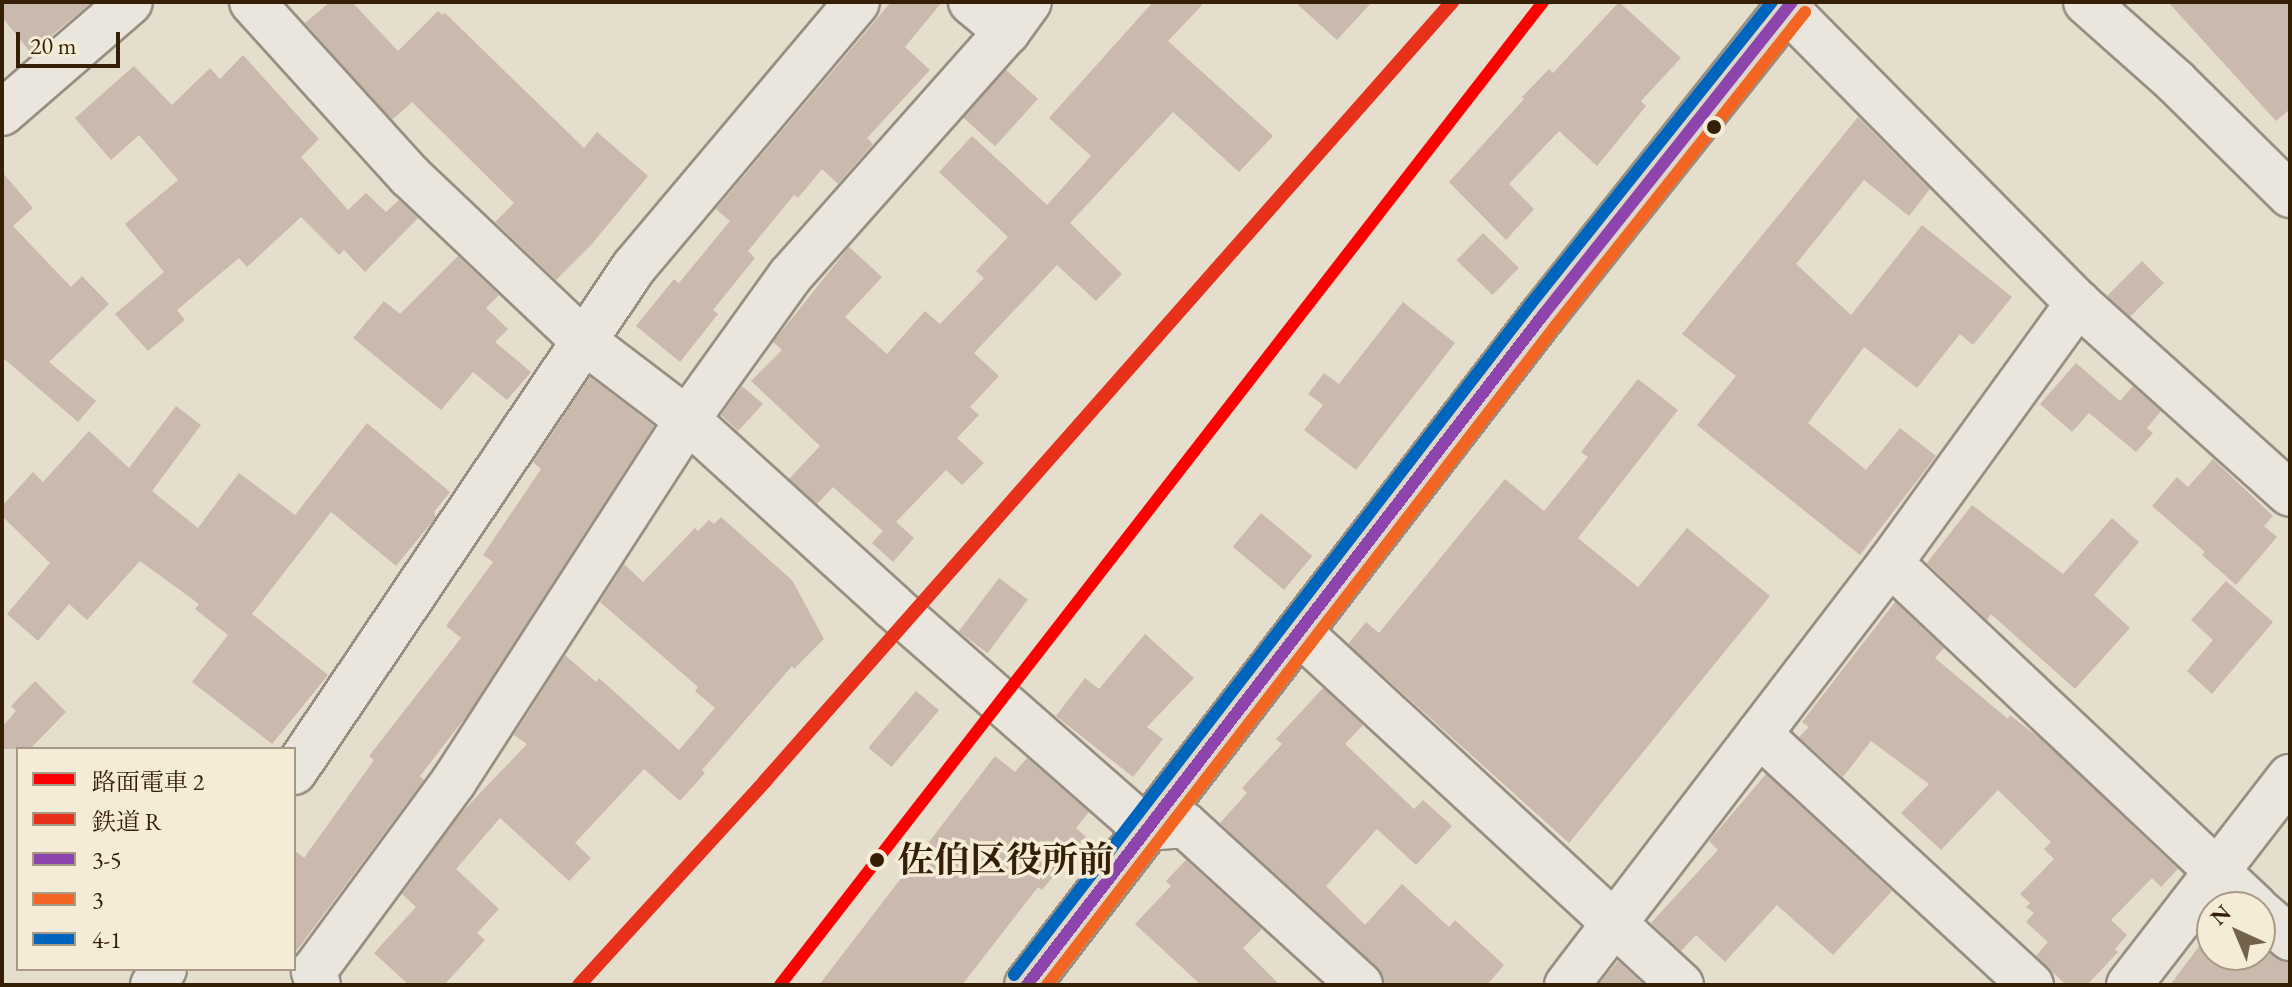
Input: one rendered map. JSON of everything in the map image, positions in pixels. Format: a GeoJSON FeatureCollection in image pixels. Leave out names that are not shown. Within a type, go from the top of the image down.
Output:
{"type":"FeatureCollection","features":[{"type":"Feature","properties":{"kind":"highway"},"geometry":{"type":"LineString","coordinates":[[1027,985],[1543,315],[1790,5]]}},
{"type":"Feature","properties":{"kind":"street"},"geometry":{"type":"LineString","coordinates":[[2,113],[130,2]]}},
{"type":"Feature","properties":{"kind":"street"},"geometry":{"type":"LineString","coordinates":[[252,2],[410,176],[584,341],[689,421],[892,606],[1145,828],[1185,825],[1360,985]]}},
{"type":"Feature","properties":{"kind":"street"},"geometry":{"type":"LineString","coordinates":[[296,769],[634,267],[857,2]]}},
{"type":"Feature","properties":{"kind":"street"},"geometry":{"type":"LineString","coordinates":[[317,985],[314,971],[454,781],[689,421],[790,276],[1018,17],[971,2]]}},
{"type":"Feature","properties":{"kind":"street"},"geometry":{"type":"LineString","coordinates":[[2092,4],[2290,195]]}},
{"type":"Feature","properties":{"kind":"street"},"geometry":{"type":"LineString","coordinates":[[1790,5],[2078,303],[2290,494]]}},
{"type":"Feature","properties":{"kind":"street"},"geometry":{"type":"LineString","coordinates":[[1567,985],[1890,563],[2078,303]]}},
{"type":"Feature","properties":{"kind":"street"},"geometry":{"type":"LineString","coordinates":[[1890,563],[2210,862],[2217,874],[2237,891]]}},
{"type":"Feature","properties":{"kind":"street"},"geometry":{"type":"LineString","coordinates":[[1299,632],[1681,985]]}},
{"type":"Feature","properties":{"kind":"street"},"geometry":{"type":"LineString","coordinates":[[1759,734],[2031,985]]}},
{"type":"Feature","properties":{"kind":"street"},"geometry":{"type":"LineString","coordinates":[[2129,985],[2290,777]]}},
{"type":"Feature","properties":{"kind":"street"},"geometry":{"type":"LineString","coordinates":[[296,970],[317,985]]}},
{"type":"Feature","properties":{"kind":"building"},"geometry":{"type":"Polygon","coordinates":[[[2,2],[92,2],[31,53],[2,17],[2,2]]]}},
{"type":"Feature","properties":{"kind":"building"},"geometry":{"type":"Polygon","coordinates":[[[330,2],[352,2],[398,51],[438,11],[442,15],[445,13],[584,148],[597,132],[648,176],[591,245],[556,280],[495,222],[514,203],[412,102],[392,120],[305,23],[330,2]]]}},
{"type":"Feature","properties":{"kind":"building"},"geometry":{"type":"Polygon","coordinates":[[[891,2],[942,2],[905,47],[930,70],[867,138],[873,144],[838,184],[822,169],[798,198],[794,195],[748,251],[755,258],[713,310],[718,314],[680,362],[636,326],[674,279],[679,283],[730,221],[716,209],[891,2]]]}},
{"type":"Feature","properties":{"kind":"building"},"geometry":{"type":"Polygon","coordinates":[[[1153,2],[1205,2],[1168,41],[1273,136],[1239,172],[1173,112],[1070,223],[1122,274],[1096,301],[1057,265],[974,353],[999,376],[970,407],[979,415],[957,438],[984,463],[962,485],[946,470],[896,522],[914,538],[893,562],[872,543],[883,531],[833,487],[817,504],[789,479],[820,446],[751,381],[782,350],[773,342],[849,247],[882,277],[845,317],[887,354],[925,311],[940,324],[984,278],[976,271],[1008,237],[939,172],[972,136],[1047,205],[1091,156],[1049,118],[1153,2]]]}},
{"type":"Feature","properties":{"kind":"building"},"geometry":{"type":"Polygon","coordinates":[[[1295,2],[1372,2],[1337,40],[1295,2]]]}},
{"type":"Feature","properties":{"kind":"building"},"geometry":{"type":"Polygon","coordinates":[[[1619,2],[1681,58],[1641,101],[1646,106],[1597,166],[1559,131],[1509,184],[1534,209],[1506,240],[1449,182],[1524,99],[1522,97],[1549,69],[1553,73],[1619,2]]]}},
{"type":"Feature","properties":{"kind":"building"},"geometry":{"type":"Polygon","coordinates":[[[2168,2],[2290,2],[2290,109],[2276,121],[2168,2]]]}},
{"type":"Feature","properties":{"kind":"building"},"geometry":{"type":"Polygon","coordinates":[[[243,55],[319,139],[301,157],[348,210],[366,193],[386,212],[399,200],[418,218],[365,272],[344,250],[339,255],[301,217],[247,267],[239,258],[177,310],[185,320],[148,351],[115,314],[164,272],[125,224],[178,180],[139,135],[111,160],[75,118],[134,66],[172,105],[210,68],[220,79],[243,55]]]}},
{"type":"Feature","properties":{"kind":"building"},"geometry":{"type":"Polygon","coordinates":[[[1006,70],[1038,99],[995,146],[963,118],[1006,70]]]}},
{"type":"Feature","properties":{"kind":"building"},"geometry":{"type":"Polygon","coordinates":[[[1858,117],[1930,189],[1909,216],[1864,180],[1796,264],[1851,315],[1922,225],[2012,297],[1973,345],[1960,334],[1917,388],[1864,347],[1808,423],[1866,470],[1900,428],[1936,456],[1860,555],[1697,425],[1736,376],[1682,334],[1858,117]]]}},
{"type":"Feature","properties":{"kind":"building"},"geometry":{"type":"Polygon","coordinates":[[[2,172],[33,208],[13,226],[71,287],[82,276],[109,304],[49,362],[96,401],[78,422],[2,357],[2,172]]]}},
{"type":"Feature","properties":{"kind":"building"},"geometry":{"type":"Polygon","coordinates":[[[1483,233],[1519,268],[1493,295],[1457,260],[1483,233]]]}},
{"type":"Feature","properties":{"kind":"building"},"geometry":{"type":"Polygon","coordinates":[[[458,256],[499,295],[486,308],[508,329],[495,342],[531,372],[507,400],[473,372],[441,410],[353,338],[384,301],[400,314],[458,256]]]}},
{"type":"Feature","properties":{"kind":"building"},"geometry":{"type":"Polygon","coordinates":[[[2142,261],[2164,283],[2129,318],[2107,296],[2142,261]]]}},
{"type":"Feature","properties":{"kind":"building"},"geometry":{"type":"Polygon","coordinates":[[[1403,302],[1455,343],[1356,470],[1304,430],[1323,405],[1308,394],[1324,373],[1339,384],[1403,302]]]}},
{"type":"Feature","properties":{"kind":"building"},"geometry":{"type":"Polygon","coordinates":[[[2076,363],[2120,401],[2133,386],[2161,411],[2147,428],[2153,433],[2136,452],[2089,413],[2072,432],[2040,404],[2076,363]]]}},
{"type":"Feature","properties":{"kind":"building"},"geometry":{"type":"Polygon","coordinates":[[[590,377],[654,426],[468,714],[420,776],[424,780],[296,951],[296,852],[304,858],[374,760],[369,756],[461,638],[446,626],[493,562],[483,555],[541,469],[533,462],[590,377]]]}},
{"type":"Feature","properties":{"kind":"building"},"geometry":{"type":"Polygon","coordinates":[[[1638,379],[1678,410],[1578,538],[1638,587],[1687,528],[1770,596],[1569,843],[1348,644],[1366,622],[1379,633],[1505,479],[1544,511],[1588,457],[1581,452],[1638,379]]]}},
{"type":"Feature","properties":{"kind":"building"},"geometry":{"type":"Polygon","coordinates":[[[742,386],[763,404],[738,431],[721,415],[742,386]]]}},
{"type":"Feature","properties":{"kind":"building"},"geometry":{"type":"Polygon","coordinates":[[[176,406],[201,425],[152,491],[198,528],[239,473],[295,515],[367,423],[450,492],[434,512],[436,517],[396,566],[331,512],[252,614],[328,675],[272,744],[192,682],[228,635],[195,609],[199,604],[140,561],[87,620],[69,604],[38,641],[7,614],[50,563],[2,516],[2,506],[33,472],[43,482],[89,431],[129,468],[176,406]]]}},
{"type":"Feature","properties":{"kind":"building"},"geometry":{"type":"Polygon","coordinates":[[[2213,459],[2273,516],[2264,526],[2277,537],[2236,585],[2202,555],[2205,552],[2152,506],[2177,477],[2188,487],[2213,459]]]}},
{"type":"Feature","properties":{"kind":"building"},"geometry":{"type":"Polygon","coordinates":[[[1972,505],[2063,574],[2112,518],[2139,542],[2094,595],[2130,628],[2075,689],[1991,614],[1987,620],[1927,563],[1972,505]]]}},
{"type":"Feature","properties":{"kind":"building"},"geometry":{"type":"Polygon","coordinates":[[[1261,513],[1312,556],[1284,590],[1233,547],[1261,513]]]}},
{"type":"Feature","properties":{"kind":"building"},"geometry":{"type":"Polygon","coordinates":[[[721,517],[792,580],[824,639],[794,669],[792,666],[702,770],[705,773],[680,801],[644,769],[575,843],[591,858],[569,881],[500,818],[456,869],[499,909],[477,933],[485,940],[444,985],[409,985],[374,953],[416,907],[402,894],[462,812],[527,744],[514,735],[565,655],[596,682],[599,678],[679,750],[715,708],[695,691],[698,687],[600,602],[624,564],[643,582],[695,528],[698,531],[709,520],[714,524],[721,517]]]}},
{"type":"Feature","properties":{"kind":"building"},"geometry":{"type":"Polygon","coordinates":[[[999,578],[1028,600],[987,653],[959,632],[999,578]]]}},
{"type":"Feature","properties":{"kind":"building"},"geometry":{"type":"Polygon","coordinates":[[[2226,581],[2273,622],[2212,694],[2187,671],[2213,640],[2191,620],[2226,581]]]}},
{"type":"Feature","properties":{"kind":"building"},"geometry":{"type":"Polygon","coordinates":[[[1895,602],[1944,648],[1935,658],[2008,719],[2010,715],[2042,740],[2178,869],[2161,887],[2152,878],[2111,920],[2127,935],[2115,949],[2118,952],[2087,985],[2066,985],[2036,956],[2048,942],[2026,922],[2034,913],[2026,907],[2030,903],[2020,894],[2054,859],[2044,849],[2051,842],[1998,790],[1941,850],[1901,813],[1929,784],[1871,741],[1843,777],[1799,737],[1809,727],[1802,722],[1895,602]]]}},
{"type":"Feature","properties":{"kind":"building"},"geometry":{"type":"Polygon","coordinates":[[[1145,634],[1194,678],[1147,727],[1163,739],[1133,777],[1056,716],[1085,678],[1099,689],[1145,634]]]}},
{"type":"Feature","properties":{"kind":"building"},"geometry":{"type":"Polygon","coordinates":[[[35,681],[66,712],[32,747],[2,749],[2,727],[16,711],[11,706],[35,681]]]}},
{"type":"Feature","properties":{"kind":"building"},"geometry":{"type":"Polygon","coordinates":[[[1323,688],[1363,725],[1345,744],[1414,809],[1423,800],[1452,826],[1416,865],[1377,829],[1326,886],[1365,925],[1402,884],[1449,927],[1455,920],[1504,965],[1487,985],[1384,985],[1377,967],[1220,823],[1247,793],[1242,788],[1282,744],[1276,739],[1323,688]]]}},
{"type":"Feature","properties":{"kind":"building"},"geometry":{"type":"Polygon","coordinates":[[[916,691],[939,710],[891,767],[868,748],[916,691]]]}},
{"type":"Feature","properties":{"kind":"building"},"geometry":{"type":"Polygon","coordinates":[[[995,756],[1015,772],[1027,758],[1089,812],[1076,828],[1086,837],[1042,890],[1038,887],[962,985],[819,985],[995,756]]]}},
{"type":"Feature","properties":{"kind":"building"},"geometry":{"type":"Polygon","coordinates":[[[1766,774],[1892,891],[1833,955],[1777,905],[1725,962],[1696,935],[1681,951],[1651,923],[1718,850],[1709,841],[1766,774]]]}},
{"type":"Feature","properties":{"kind":"building"},"geometry":{"type":"Polygon","coordinates":[[[1186,860],[1262,929],[1243,948],[1280,985],[1201,985],[1135,924],[1171,886],[1166,881],[1186,860]]]}},
{"type":"Feature","properties":{"kind":"building"},"geometry":{"type":"Polygon","coordinates":[[[2196,950],[2196,971],[2276,971],[2276,958],[2290,962],[2290,985],[2170,985],[2196,950]]]}},
{"type":"Feature","properties":{"kind":"building"},"geometry":{"type":"Polygon","coordinates":[[[1618,961],[1644,985],[1598,985],[1618,961]]]}},
{"type":"Feature","properties":{"kind":"tram line","name":"2"},"geometry":{"type":"LineString","coordinates":[[780,985],[1543,2]]}},
{"type":"Feature","properties":{"kind":"rail line","name":"R"},"geometry":{"type":"LineString","coordinates":[[579,985],[765,781],[1452,2]]}},
{"type":"Feature","properties":{"kind":"transit line","name":"4-1"},"geometry":{"type":"LineString","coordinates":[[1014,975],[1530,305],[1772,2]]}},
{"type":"Feature","properties":{"kind":"transit line","name":"3-5"},"geometry":{"type":"LineString","coordinates":[[1027,985],[1543,315],[1792,2]]}},
{"type":"Feature","properties":{"kind":"transit line","name":"3"},"geometry":{"type":"LineString","coordinates":[[1047,985],[1556,325],[1805,12]]}},
{"type":"Feature","properties":{"kind":"place","name":"佐伯区役所前"},"geometry":{"type":"Point","coordinates":[877,860]}}]}
